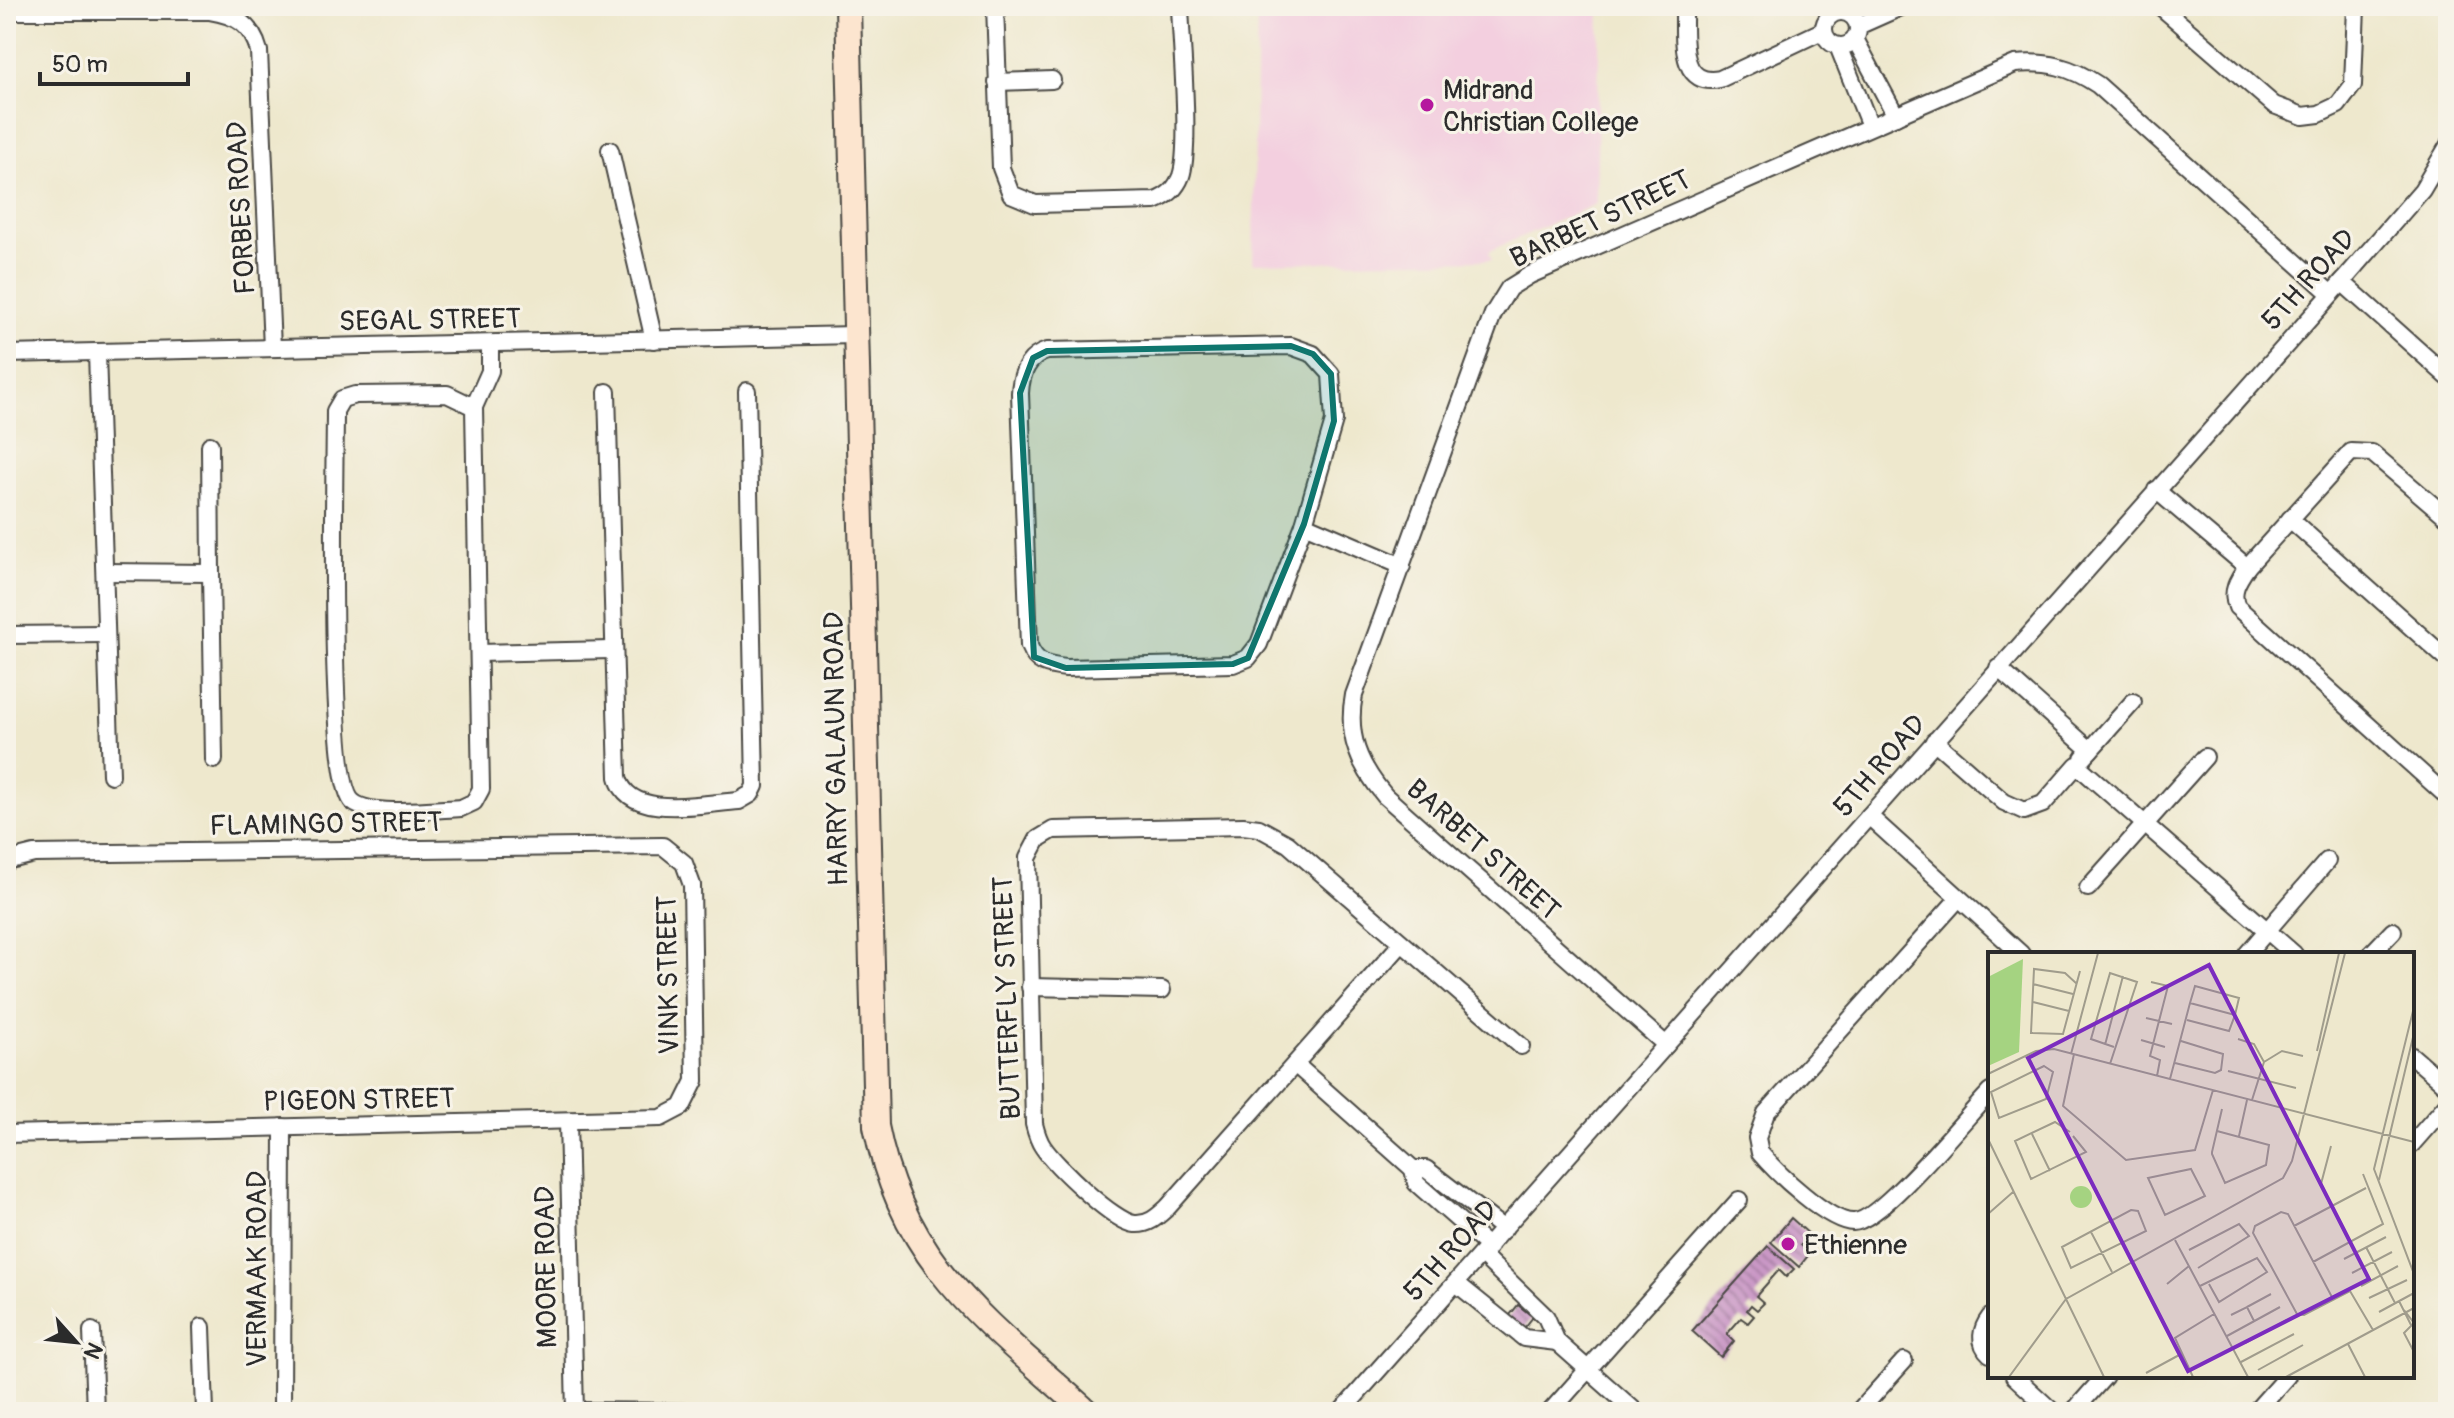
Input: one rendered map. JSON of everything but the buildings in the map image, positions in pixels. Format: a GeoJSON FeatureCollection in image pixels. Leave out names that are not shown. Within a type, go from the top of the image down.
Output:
{"type":"FeatureCollection","features":[{"type":"Feature","properties":{"kind":"main road","name":"HARRY GALAUN ROAD"},"geometry":{"type":"LineString","coordinates":[[848,6],[873,1100],[881,1155],[915,1238],[952,1288],[1087,1412]]}},
{"type":"Feature","properties":{"kind":"street"},"geometry":{"type":"LineString","coordinates":[[995,6],[1001,168],[1011,194],[1035,204],[1141,202],[1167,196],[1182,174],[1184,160],[1180,6]]}},
{"type":"Feature","properties":{"kind":"street"},"geometry":{"type":"LineString","coordinates":[[1684,6],[1687,64],[1692,73],[1705,80],[1720,79],[1824,30],[1831,15],[1842,12],[1852,16],[1896,116]]}},
{"type":"Feature","properties":{"kind":"street"},"geometry":{"type":"LineString","coordinates":[[1824,30],[1830,42],[1838,46],[1848,45],[1857,32],[1903,6]]}},
{"type":"Feature","properties":{"kind":"street"},"geometry":{"type":"LineString","coordinates":[[2160,6],[2274,105],[2303,116],[2319,114],[2338,105],[2353,85],[2356,6]]}},
{"type":"Feature","properties":{"kind":"street","name":"FORBES ROAD"},"geometry":{"type":"LineString","coordinates":[[6,11],[128,8],[223,13],[248,26],[259,51],[272,348]]}},
{"type":"Feature","properties":{"kind":"street"},"geometry":{"type":"LineString","coordinates":[[1838,46],[1870,126]]}},
{"type":"Feature","properties":{"kind":"street","name":"BARBET STREET"},"geometry":{"type":"LineString","coordinates":[[1666,1045],[1385,796],[1360,761],[1351,728],[1354,695],[1493,314],[1509,288],[1530,275],[2015,64],[2041,62],[2071,69],[2125,109],[2336,288],[2448,377]]}},
{"type":"Feature","properties":{"kind":"street"},"geometry":{"type":"LineString","coordinates":[[997,82],[1052,80]]}},
{"type":"Feature","properties":{"kind":"street","name":"5TH ROAD"},"geometry":{"type":"LineString","coordinates":[[1341,1412],[2422,190],[2448,146]]}},
{"type":"Feature","properties":{"kind":"street"},"geometry":{"type":"LineString","coordinates":[[610,150],[654,340]]}},
{"type":"Feature","properties":{"kind":"street","name":"SEGAL STREET"},"geometry":{"type":"LineString","coordinates":[[6,354],[855,335]]}},
{"type":"Feature","properties":{"kind":"street"},"geometry":{"type":"LineString","coordinates":[[474,407],[447,394],[355,395],[342,399],[335,411],[335,628],[341,775],[345,790],[355,803],[367,810],[461,808],[474,802],[482,778],[474,407],[490,371],[490,344]]}},
{"type":"Feature","properties":{"kind":"street"},"geometry":{"type":"LineString","coordinates":[[1291,346],[1313,354],[1331,374],[1336,404],[1304,524],[1259,644],[1248,658],[1233,664],[1066,668],[1042,664],[1029,646],[1020,393],[1025,368],[1033,358],[1047,351],[1291,346]]}},
{"type":"Feature","properties":{"kind":"street"},"geometry":{"type":"LineString","coordinates":[[97,353],[111,775]]}},
{"type":"Feature","properties":{"kind":"street"},"geometry":{"type":"LineString","coordinates":[[607,392],[611,650],[618,777],[633,801],[648,806],[739,801],[751,794],[756,778],[747,391]]}},
{"type":"Feature","properties":{"kind":"street"},"geometry":{"type":"LineString","coordinates":[[210,445],[214,760]]}},
{"type":"Feature","properties":{"kind":"street"},"geometry":{"type":"LineString","coordinates":[[2448,518],[2381,459],[2358,450],[2351,452],[2247,567],[2234,591],[2237,607],[2448,797]]}},
{"type":"Feature","properties":{"kind":"street"},"geometry":{"type":"LineString","coordinates":[[2156,490],[2247,567]]}},
{"type":"Feature","properties":{"kind":"street"},"geometry":{"type":"LineString","coordinates":[[2290,519],[2448,660]]}},
{"type":"Feature","properties":{"kind":"street"},"geometry":{"type":"LineString","coordinates":[[1304,524],[1402,566]]}},
{"type":"Feature","properties":{"kind":"street"},"geometry":{"type":"LineString","coordinates":[[105,572],[211,573]]}},
{"type":"Feature","properties":{"kind":"street"},"geometry":{"type":"LineString","coordinates":[[6,635],[106,634]]}},
{"type":"Feature","properties":{"kind":"street"},"geometry":{"type":"LineString","coordinates":[[480,653],[611,650]]}},
{"type":"Feature","properties":{"kind":"street"},"geometry":{"type":"LineString","coordinates":[[1998,668],[2090,750]]}},
{"type":"Feature","properties":{"kind":"street"},"geometry":{"type":"LineString","coordinates":[[1934,741],[2004,802],[2024,811],[2043,804],[2133,702]]}},
{"type":"Feature","properties":{"kind":"street"},"geometry":{"type":"LineString","coordinates":[[2088,888],[2205,757]]}},
{"type":"Feature","properties":{"kind":"street"},"geometry":{"type":"LineString","coordinates":[[2077,765],[2292,952]]}},
{"type":"Feature","properties":{"kind":"street"},"geometry":{"type":"LineString","coordinates":[[1869,816],[2019,952]]}},
{"type":"Feature","properties":{"kind":"street","name":"BUTTERFLY STREET"},"geometry":{"type":"LineString","coordinates":[[1402,943],[1168,1207],[1150,1222],[1131,1224],[1109,1210],[1054,1161],[1037,1138],[1034,1124],[1028,858],[1038,839],[1053,830],[1259,828],[1288,844],[1521,1046]]}},
{"type":"Feature","properties":{"kind":"street","name":"FLAMINGO STREET"},"geometry":{"type":"LineString","coordinates":[[6,861],[34,854],[648,844]]}},
{"type":"Feature","properties":{"kind":"street","name":"VINK STREET"},"geometry":{"type":"LineString","coordinates":[[648,844],[663,846],[674,854],[689,874],[695,1081]]}},
{"type":"Feature","properties":{"kind":"street"},"geometry":{"type":"LineString","coordinates":[[2249,952],[2327,861]]}},
{"type":"Feature","properties":{"kind":"street"},"geometry":{"type":"LineString","coordinates":[[1958,899],[1766,1113],[1757,1138],[1760,1153],[1836,1219],[1862,1222],[1884,1207],[1988,1094]]}},
{"type":"Feature","properties":{"kind":"street"},"geometry":{"type":"LineString","coordinates":[[2373,952],[2393,931]]}},
{"type":"Feature","properties":{"kind":"street"},"geometry":{"type":"LineString","coordinates":[[1030,987],[1162,990]]}},
{"type":"Feature","properties":{"kind":"street"},"geometry":{"type":"LineString","coordinates":[[2414,1058],[2448,1087]]}},
{"type":"Feature","properties":{"kind":"street"},"geometry":{"type":"LineString","coordinates":[[1295,1064],[1413,1169],[1416,1183],[1486,1251],[1546,1317],[1557,1342],[1636,1412]]}},
{"type":"Feature","properties":{"kind":"street","name":"PIGEON STREET"},"geometry":{"type":"LineString","coordinates":[[6,1134],[661,1118],[682,1107],[695,1081]]}},
{"type":"Feature","properties":{"kind":"street"},"geometry":{"type":"LineString","coordinates":[[2414,1142],[2448,1103]]}},
{"type":"Feature","properties":{"kind":"street","name":"MOORE ROAD"},"geometry":{"type":"LineString","coordinates":[[568,1121],[575,1411]]}},
{"type":"Feature","properties":{"kind":"street","name":"VERMAAK ROAD"},"geometry":{"type":"LineString","coordinates":[[282,1412],[283,1127]]}},
{"type":"Feature","properties":{"kind":"street"},"geometry":{"type":"LineString","coordinates":[[1413,1169],[1426,1169],[1504,1229]]}},
{"type":"Feature","properties":{"kind":"street"},"geometry":{"type":"LineString","coordinates":[[1550,1412],[1739,1200]]}},
{"type":"Feature","properties":{"kind":"street"},"geometry":{"type":"LineString","coordinates":[[1456,1283],[1524,1338],[1557,1342]]}},
{"type":"Feature","properties":{"kind":"street"},"geometry":{"type":"LineString","coordinates":[[1988,1321],[1982,1332],[1984,1347],[1988,1352]]}},
{"type":"Feature","properties":{"kind":"street"},"geometry":{"type":"LineString","coordinates":[[202,1327],[205,1412]]}},
{"type":"Feature","properties":{"kind":"street"},"geometry":{"type":"LineString","coordinates":[[92,1331],[95,1412]]}},
{"type":"Feature","properties":{"kind":"street"},"geometry":{"type":"LineString","coordinates":[[1858,1412],[1904,1361]]}},
{"type":"Feature","properties":{"kind":"street"},"geometry":{"type":"LineString","coordinates":[[2016,1378],[2053,1412]]}},
{"type":"Feature","properties":{"kind":"street"},"geometry":{"type":"LineString","coordinates":[[2073,1412],[2103,1378]]}},
{"type":"Feature","properties":{"kind":"street"},"geometry":{"type":"LineString","coordinates":[[2255,1412],[2285,1378]]}},
{"type":"Feature","properties":{"kind":"street"},"geometry":{"type":"LineString","coordinates":[[575,1411],[692,1412]]}},
{"type":"Feature","properties":{"kind":"highlighted area"},"geometry":{"type":"Polygon","coordinates":[[[1291,346],[1313,354],[1331,374],[1334,421],[1304,524],[1248,658],[1233,664],[1066,668],[1034,657],[1020,393],[1033,358],[1047,351],[1291,346]]]}},
{"type":"Feature","properties":{"kind":"shaded area","name":"Midrand Christian College"},"geometry":{"type":"Polygon","coordinates":[[[1257,6],[1600,6],[1596,204],[1498,247],[1489,252],[1492,260],[1253,263],[1257,6]]]}},
{"type":"Feature","properties":{"kind":"place","name":"Midrand Christian College"},"geometry":{"type":"Point","coordinates":[1427,105]}},
{"type":"Feature","properties":{"kind":"place","name":"Ethienne"},"geometry":{"type":"Point","coordinates":[1788,1244]}}]}
